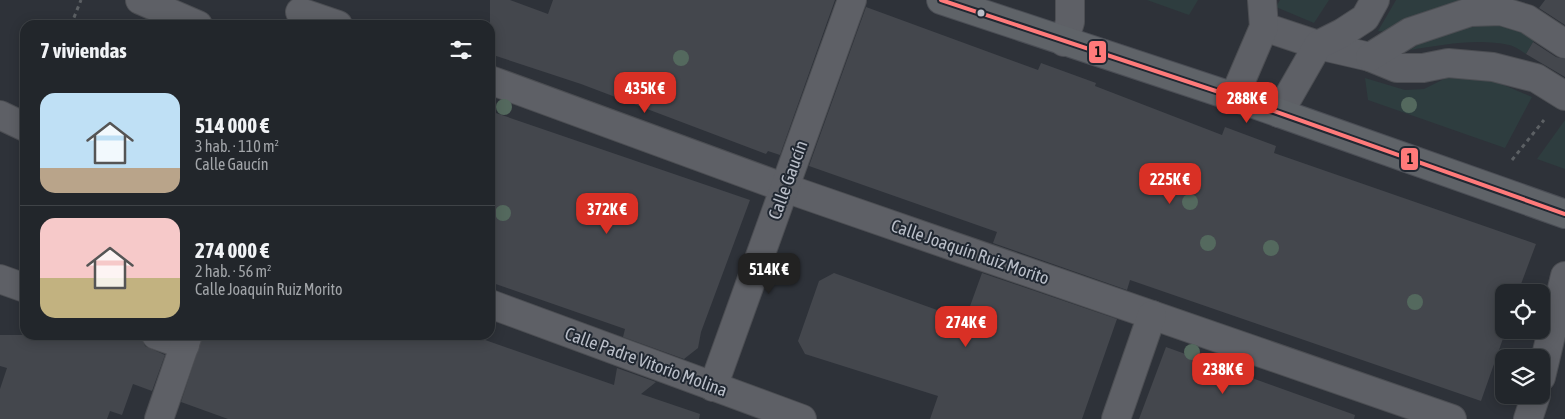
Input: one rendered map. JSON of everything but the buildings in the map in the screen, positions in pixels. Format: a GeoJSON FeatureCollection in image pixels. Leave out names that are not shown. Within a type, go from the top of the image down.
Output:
{"type":"FeatureCollection","features":[{"type":"Feature","properties":{"kind":"main road"},"geometry":{"type":"LineString","coordinates":[[941,0],[1234,97],[1565,214]]}},
{"type":"Feature","properties":{"kind":"street"},"geometry":{"type":"LineString","coordinates":[[140,0],[186,20]]}},
{"type":"Feature","properties":{"kind":"street","name":"Calle Gaucín"},"geometry":{"type":"LineString","coordinates":[[713,387],[852,0]]}},
{"type":"Feature","properties":{"kind":"street"},"geometry":{"type":"LineString","coordinates":[[1064,42],[1070,22],[1070,0]]}},
{"type":"Feature","properties":{"kind":"street"},"geometry":{"type":"LineString","coordinates":[[1234,97],[1264,27],[1262,0]]}},
{"type":"Feature","properties":{"kind":"street"},"geometry":{"type":"LineString","coordinates":[[1279,113],[1318,45],[1342,33],[1365,18],[1375,0]]}},
{"type":"Feature","properties":{"kind":"street"},"geometry":{"type":"LineString","coordinates":[[1370,58],[1410,32],[1470,12],[1500,11],[1527,19],[1565,44]]}},
{"type":"Feature","properties":{"kind":"street"},"geometry":{"type":"LineString","coordinates":[[300,12],[323,20]]}},
{"type":"Feature","properties":{"kind":"street"},"geometry":{"type":"LineString","coordinates":[[1264,27],[1318,45],[1370,58],[1397,68],[1423,68],[1448,63],[1493,67],[1536,78],[1564,95]]}},
{"type":"Feature","properties":{"kind":"street","name":"Calle Joaquín Ruiz Morito"},"geometry":{"type":"LineString","coordinates":[[495,82],[785,188],[1452,419]]}},
{"type":"Feature","properties":{"kind":"street"},"geometry":{"type":"LineString","coordinates":[[0,115],[20,125]]}},
{"type":"Feature","properties":{"kind":"street"},"geometry":{"type":"LineString","coordinates":[[0,279],[20,286]]}},
{"type":"Feature","properties":{"kind":"street"},"geometry":{"type":"LineString","coordinates":[[1548,349],[1563,290]]}},
{"type":"Feature","properties":{"kind":"street","name":"Calle Padre Vitorio Molina"},"geometry":{"type":"LineString","coordinates":[[495,306],[713,387],[757,411],[802,419]]}},
{"type":"Feature","properties":{"kind":"street"},"geometry":{"type":"LineString","coordinates":[[1116,419],[1152,315]]}},
{"type":"Feature","properties":{"kind":"street"},"geometry":{"type":"LineString","coordinates":[[162,418],[186,340]]}},
{"type":"Feature","properties":{"kind":"street"},"geometry":{"type":"LineString","coordinates":[[1528,419],[1533,404]]}},
{"type":"Feature","properties":{"kind":"path"},"geometry":{"type":"LineString","coordinates":[[73,20],[81,0]]}},
{"type":"Feature","properties":{"kind":"path"},"geometry":{"type":"LineString","coordinates":[[1499,192],[1508,165],[1564,95]]}},
{"type":"Feature","properties":{"kind":"shaded area"},"geometry":{"type":"Polygon","coordinates":[[[1147,0],[1198,0],[1189,15],[1147,0]]]}},
{"type":"Feature","properties":{"kind":"shaded area"},"geometry":{"type":"Polygon","coordinates":[[[1280,0],[1329,0],[1314,23],[1276,7],[1280,0]]]}},
{"type":"Feature","properties":{"kind":"shaded area"},"geometry":{"type":"Polygon","coordinates":[[[1396,0],[1473,0],[1387,32],[1378,31],[1396,0]]]}},
{"type":"Feature","properties":{"kind":"shaded area"},"geometry":{"type":"Polygon","coordinates":[[[1481,20],[1539,32],[1526,54],[1516,47],[1485,42],[1460,43],[1410,50],[1430,37],[1481,20]]]}},
{"type":"Feature","properties":{"kind":"shaded area"},"geometry":{"type":"Polygon","coordinates":[[[1365,78],[1405,90],[1424,89],[1446,78],[1474,79],[1499,83],[1532,97],[1505,148],[1368,100],[1365,78]]]}},
{"type":"Feature","properties":{"kind":"shaded area"},"geometry":{"type":"Polygon","coordinates":[[[1565,120],[1565,169],[1537,159],[1565,120]]]}},
{"type":"Feature","properties":{"kind":"transit line","name":"1"},"geometry":{"type":"LineString","coordinates":[[941,0],[1234,97],[1565,214]]}}]}
